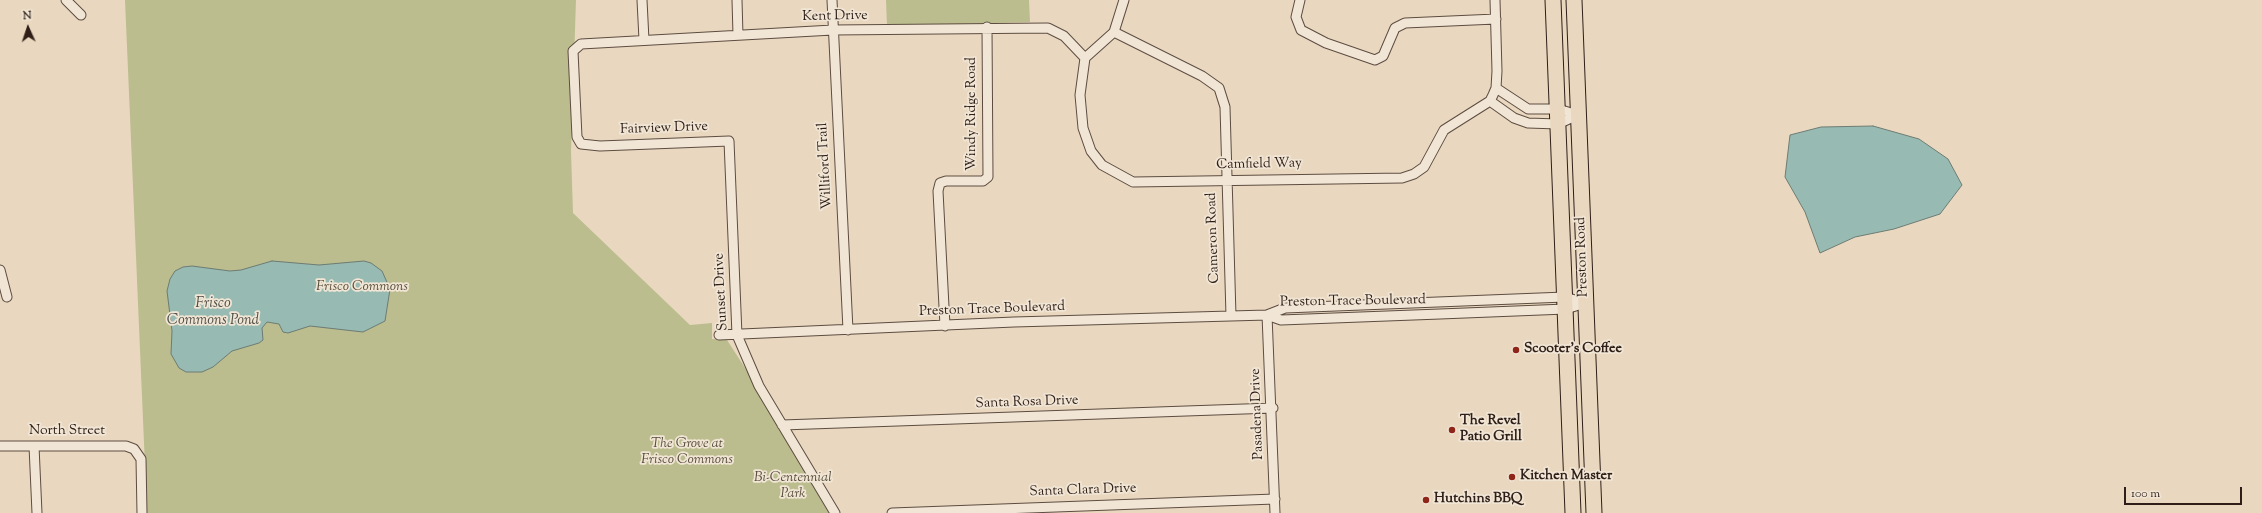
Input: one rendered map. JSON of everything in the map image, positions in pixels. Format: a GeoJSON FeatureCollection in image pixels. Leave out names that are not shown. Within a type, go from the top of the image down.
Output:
{"type":"FeatureCollection","features":[{"type":"Feature","properties":{"kind":"main road","name":"Preston Road"},"geometry":{"type":"LineString","coordinates":[[1553,0],[1573,513]]}},
{"type":"Feature","properties":{"kind":"main road","name":"Preston Road"},"geometry":{"type":"LineString","coordinates":[[1574,0],[1594,513]]}},
{"type":"Feature","properties":{"kind":"main road"},"geometry":{"type":"LineString","coordinates":[[1572,477],[1593,476]]}},
{"type":"Feature","properties":{"kind":"street"},"geometry":{"type":"LineString","coordinates":[[66,0],[82,16]]}},
{"type":"Feature","properties":{"kind":"street"},"geometry":{"type":"LineString","coordinates":[[642,0],[644,40]]}},
{"type":"Feature","properties":{"kind":"street"},"geometry":{"type":"LineString","coordinates":[[737,0],[738,35]]}},
{"type":"Feature","properties":{"kind":"street","name":"Williford Trail"},"geometry":{"type":"LineString","coordinates":[[832,0],[848,330]]}},
{"type":"Feature","properties":{"kind":"street"},"geometry":{"type":"LineString","coordinates":[[1085,58],[1114,32],[1124,0]]}},
{"type":"Feature","properties":{"kind":"street"},"geometry":{"type":"LineString","coordinates":[[1300,0],[1296,17],[1301,30],[1326,43],[1375,60],[1383,56],[1395,28],[1405,23],[1496,19]]}},
{"type":"Feature","properties":{"kind":"street"},"geometry":{"type":"LineString","coordinates":[[1495,0],[1497,59],[1496,88],[1490,101],[1520,121],[1535,124],[1558,116],[1578,115]]}},
{"type":"Feature","properties":{"kind":"street","name":"Kent Drive"},"geometry":{"type":"LineString","coordinates":[[576,47],[581,44],[833,30],[903,30],[988,27],[1048,28],[1064,36],[1085,58]]}},
{"type":"Feature","properties":{"kind":"street","name":"Windy Ridge Road"},"geometry":{"type":"LineString","coordinates":[[945,326],[938,191],[940,183],[946,181],[983,181],[988,177],[988,27]]}},
{"type":"Feature","properties":{"kind":"street","name":"Cameron Road"},"geometry":{"type":"LineString","coordinates":[[1114,32],[1202,76],[1219,88],[1225,108],[1231,316]]}},
{"type":"Feature","properties":{"kind":"street","name":"Fairview Drive"},"geometry":{"type":"LineString","coordinates":[[576,47],[573,51],[576,137],[578,141],[586,146],[729,141]]}},
{"type":"Feature","properties":{"kind":"street","name":"Camfield Way"},"geometry":{"type":"LineString","coordinates":[[1085,58],[1080,95],[1083,128],[1091,151],[1102,165],[1133,182],[1226,179],[1402,178],[1414,174],[1424,167],[1444,130],[1490,101]]}},
{"type":"Feature","properties":{"kind":"street"},"geometry":{"type":"LineString","coordinates":[[1496,88],[1528,108],[1558,116],[1578,115]]}},
{"type":"Feature","properties":{"kind":"street","name":"Sunset Drive"},"geometry":{"type":"LineString","coordinates":[[729,141],[737,335],[758,386],[835,513]]}},
{"type":"Feature","properties":{"kind":"street"},"geometry":{"type":"LineString","coordinates":[[0,270],[7,296]]}},
{"type":"Feature","properties":{"kind":"street","name":"Preston Trace Boulevard"},"geometry":{"type":"LineString","coordinates":[[719,335],[737,335],[793,330],[848,330],[1267,315],[1285,308],[1440,303],[1585,303]]}},
{"type":"Feature","properties":{"kind":"street","name":"Preston Trace Boulevard"},"geometry":{"type":"LineString","coordinates":[[1440,303],[1440,314]]}},
{"type":"Feature","properties":{"kind":"street","name":"Preston Trace Boulevard"},"geometry":{"type":"LineString","coordinates":[[1267,315],[1281,320],[1440,314],[1565,303]]}},
{"type":"Feature","properties":{"kind":"street","name":"Pasadena Drive"},"geometry":{"type":"LineString","coordinates":[[1267,315],[1272,408],[1275,513]]}},
{"type":"Feature","properties":{"kind":"street","name":"Santa Rosa Drive"},"geometry":{"type":"LineString","coordinates":[[782,425],[1272,408]]}},
{"type":"Feature","properties":{"kind":"street","name":"North Street"},"geometry":{"type":"LineString","coordinates":[[0,446],[122,446],[134,450],[140,460],[142,513]]}},
{"type":"Feature","properties":{"kind":"street"},"geometry":{"type":"LineString","coordinates":[[34,446],[37,513]]}},
{"type":"Feature","properties":{"kind":"street","name":"Santa Clara Drive"},"geometry":{"type":"LineString","coordinates":[[892,513],[1275,499]]}},
{"type":"Feature","properties":{"kind":"green space","name":"Frisco Commons"},"geometry":{"type":"Polygon","coordinates":[[[125,0],[576,0],[571,151],[573,213],[690,325],[712,323],[712,339],[727,340],[839,513],[147,513],[125,0]]]}},
{"type":"Feature","properties":{"kind":"green space"},"geometry":{"type":"Polygon","coordinates":[[[886,0],[1029,0],[1030,22],[887,26],[886,0]]]}},
{"type":"Feature","properties":{"kind":"water"},"geometry":{"type":"Polygon","coordinates":[[[1873,126],[1919,139],[1948,159],[1962,185],[1940,214],[1894,229],[1855,237],[1820,253],[1805,212],[1785,177],[1790,135],[1821,127],[1873,126]]]}},
{"type":"Feature","properties":{"kind":"water","name":"Frisco Commons Pond"},"geometry":{"type":"Polygon","coordinates":[[[272,261],[319,265],[364,261],[371,263],[382,271],[390,289],[385,321],[363,332],[310,326],[288,333],[283,332],[279,324],[267,322],[262,328],[263,340],[259,343],[232,351],[213,367],[202,372],[186,372],[179,368],[171,354],[172,331],[167,291],[170,279],[175,271],[183,267],[192,266],[230,271],[241,270],[272,261]]]}},
{"type":"Feature","properties":{"kind":"place","name":"Scooter's Coffee"},"geometry":{"type":"Point","coordinates":[1516,350]}},
{"type":"Feature","properties":{"kind":"place","name":"The Revel Patio Grill"},"geometry":{"type":"Point","coordinates":[1452,430]}},
{"type":"Feature","properties":{"kind":"place","name":"Kitchen Master"},"geometry":{"type":"Point","coordinates":[1512,477]}},
{"type":"Feature","properties":{"kind":"place","name":"Hutchins BBQ"},"geometry":{"type":"Point","coordinates":[1426,500]}},
{"type":"Feature","properties":{"kind":"park label","name":"The Grove at Frisco Commons"},"geometry":{"type":"Point","coordinates":[687,454]}},
{"type":"Feature","properties":{"kind":"park label","name":"Bi-Centennial Park"},"geometry":{"type":"Point","coordinates":[793,488]}}]}
